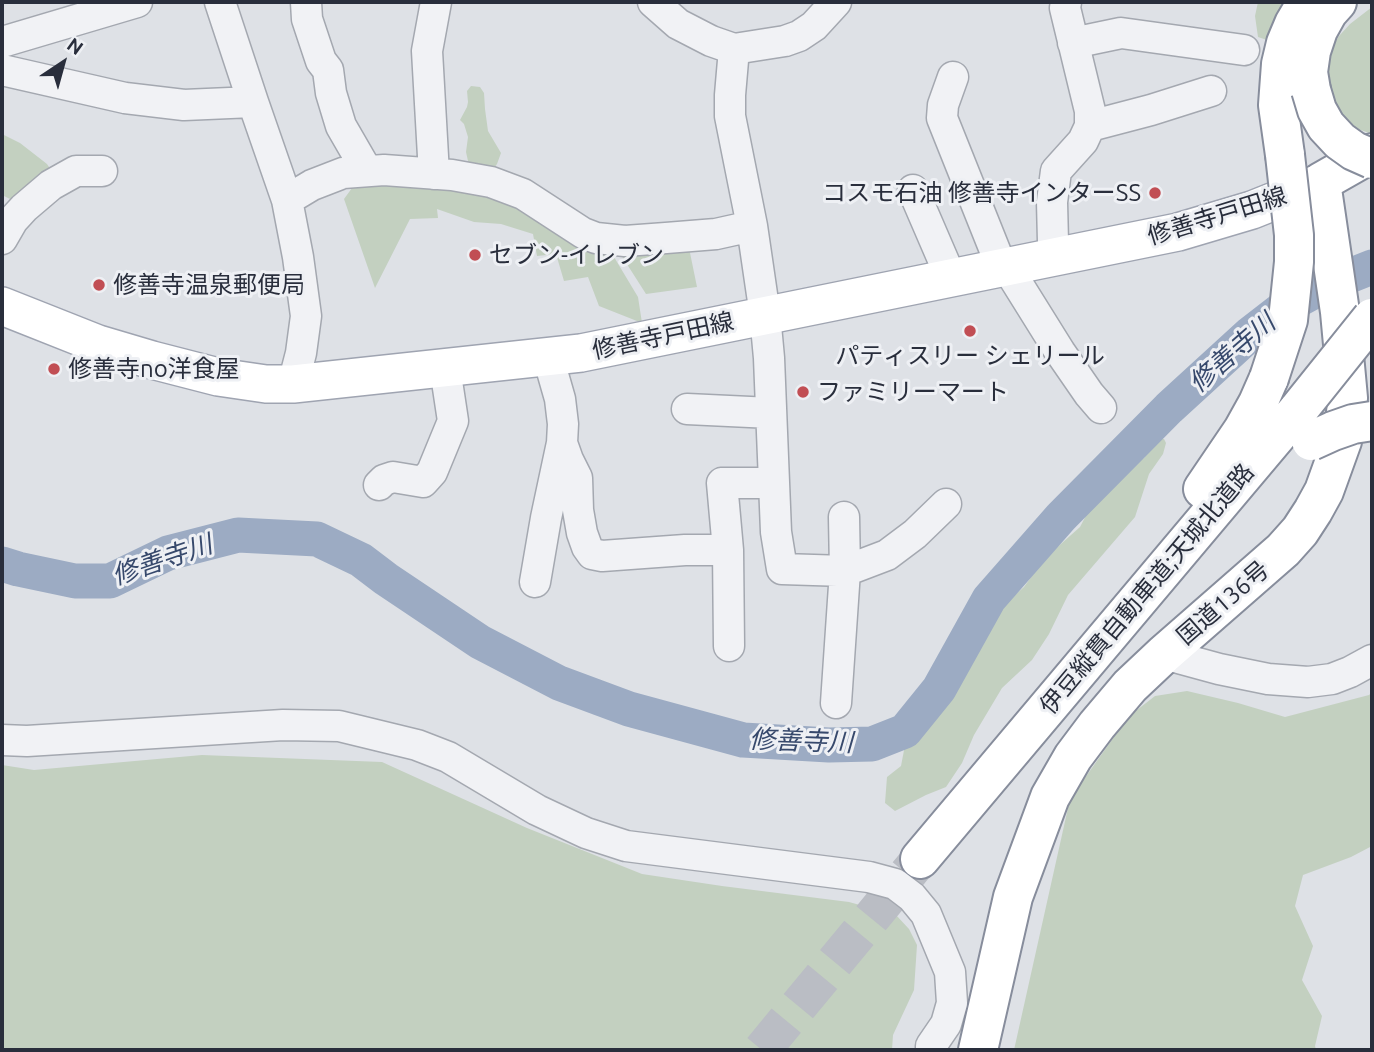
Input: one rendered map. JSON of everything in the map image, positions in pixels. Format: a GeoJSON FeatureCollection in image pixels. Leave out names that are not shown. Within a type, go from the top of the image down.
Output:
{"type":"FeatureCollection","features":[{"type":"Feature","properties":{"kind":"highway"},"geometry":{"type":"LineString","coordinates":[[1065,685],[1244,430],[1269,378],[1288,320],[1294,262],[1294,235],[1278,104],[1281,64],[1286,43],[1307,2]]}},
{"type":"Feature","properties":{"kind":"highway"},"geometry":{"type":"LineString","coordinates":[[1336,2],[1318,30],[1311,51],[1308,72],[1311,90],[1326,127],[1354,151],[1372,159]]}},
{"type":"Feature","properties":{"kind":"highway"},"geometry":{"type":"LineString","coordinates":[[1321,182],[1372,153]]}},
{"type":"Feature","properties":{"kind":"highway","name":"国道136号"},"geometry":{"type":"LineString","coordinates":[[978,1050],[1013,897],[1051,797],[1073,757],[1130,687],[1283,550],[1300,531],[1324,491],[1342,441],[1347,418],[1356,315],[1326,223],[1321,182]]}},
{"type":"Feature","properties":{"kind":"highway","name":"伊豆縦貫自動車道;天城北道路"},"geometry":{"type":"LineString","coordinates":[[920,859],[1093,653],[1305,425],[1356,315]]}},
{"type":"Feature","properties":{"kind":"highway"},"geometry":{"type":"LineString","coordinates":[[1305,425],[1333,431],[1372,421]]}},
{"type":"Feature","properties":{"kind":"main road","name":"修善寺戸田線"},"geometry":{"type":"LineString","coordinates":[[2,306],[98,344],[152,360],[218,377],[266,384],[293,384],[532,351],[581,353],[1178,232],[1252,211],[1321,182]]}},
{"type":"Feature","properties":{"kind":"street"},"geometry":{"type":"LineString","coordinates":[[2,42],[137,2]]}},
{"type":"Feature","properties":{"kind":"street"},"geometry":{"type":"LineString","coordinates":[[220,2],[287,200],[298,257],[306,316],[293,384]]}},
{"type":"Feature","properties":{"kind":"street"},"geometry":{"type":"LineString","coordinates":[[306,2],[307,19],[321,61],[328,70],[331,93],[341,126],[367,171]]}},
{"type":"Feature","properties":{"kind":"street"},"geometry":{"type":"LineString","coordinates":[[434,174],[427,51],[436,2]]}},
{"type":"Feature","properties":{"kind":"street"},"geometry":{"type":"LineString","coordinates":[[653,2],[678,24],[734,49],[785,41],[799,36],[814,26],[836,2]]}},
{"type":"Feature","properties":{"kind":"street"},"geometry":{"type":"LineString","coordinates":[[1057,257],[1053,242],[1052,202],[1056,171],[1083,141],[1090,126],[1090,111],[1065,8],[1066,2]]}},
{"type":"Feature","properties":{"kind":"street"},"geometry":{"type":"LineString","coordinates":[[1073,43],[1121,33],[1244,50]]}},
{"type":"Feature","properties":{"kind":"street"},"geometry":{"type":"LineString","coordinates":[[734,49],[730,116],[752,226],[765,315],[776,531],[782,569],[845,571],[887,555],[915,534],[946,504]]}},
{"type":"Feature","properties":{"kind":"street"},"geometry":{"type":"LineString","coordinates":[[2,70],[125,98],[184,105],[253,102]]}},
{"type":"Feature","properties":{"kind":"street"},"geometry":{"type":"LineString","coordinates":[[953,77],[943,105],[942,118],[1005,268],[1060,352],[1101,408]]}},
{"type":"Feature","properties":{"kind":"street"},"geometry":{"type":"LineString","coordinates":[[1090,126],[1210,91]]}},
{"type":"Feature","properties":{"kind":"street"},"geometry":{"type":"LineString","coordinates":[[287,200],[312,185],[343,173],[384,170],[452,175],[491,182],[523,194],[563,221],[596,238],[625,241],[666,238],[716,234],[752,226]]}},
{"type":"Feature","properties":{"kind":"street"},"geometry":{"type":"LineString","coordinates":[[2,239],[13,220],[51,185],[76,171],[102,171]]}},
{"type":"Feature","properties":{"kind":"street"},"geometry":{"type":"LineString","coordinates":[[913,190],[951,278]]}},
{"type":"Feature","properties":{"kind":"street"},"geometry":{"type":"LineString","coordinates":[[532,351],[560,399],[564,424],[535,582]]}},
{"type":"Feature","properties":{"kind":"street"},"geometry":{"type":"LineString","coordinates":[[379,485],[393,477],[423,482],[432,472],[453,421],[464,359]]}},
{"type":"Feature","properties":{"kind":"street"},"geometry":{"type":"LineString","coordinates":[[687,409],[771,413]]}},
{"type":"Feature","properties":{"kind":"street"},"geometry":{"type":"LineString","coordinates":[[562,443],[584,491],[578,510],[582,533],[592,554],[728,550]]}},
{"type":"Feature","properties":{"kind":"street"},"geometry":{"type":"LineString","coordinates":[[729,646],[728,550],[719,483],[774,484]]}},
{"type":"Feature","properties":{"kind":"street"},"geometry":{"type":"LineString","coordinates":[[836,703],[845,571],[844,517]]}},
{"type":"Feature","properties":{"kind":"street"},"geometry":{"type":"LineString","coordinates":[[1164,654],[1268,679],[1308,682],[1332,679],[1372,660]]}},
{"type":"Feature","properties":{"kind":"street"},"geometry":{"type":"LineString","coordinates":[[2,740],[27,741],[282,725],[339,726],[398,740],[448,757],[537,810],[586,833],[626,846],[869,877],[895,884],[912,897],[926,914],[950,972],[952,1003],[946,1024],[931,1050]]}},
{"type":"Feature","properties":{"kind":"green space"},"geometry":{"type":"Polygon","coordinates":[[[1258,2],[1295,2],[1267,40],[1258,37],[1255,16],[1258,2]]]}},
{"type":"Feature","properties":{"kind":"green space"},"geometry":{"type":"Polygon","coordinates":[[[1372,7],[1372,132],[1369,133],[1350,126],[1337,116],[1323,61],[1339,36],[1372,7]]]}},
{"type":"Feature","properties":{"kind":"green space"},"geometry":{"type":"Polygon","coordinates":[[[471,86],[480,87],[484,93],[488,131],[501,153],[492,171],[464,168],[468,161],[468,137],[460,120],[467,107],[467,91],[471,86]]]}},
{"type":"Feature","properties":{"kind":"green space"},"geometry":{"type":"Polygon","coordinates":[[[2,134],[20,143],[47,164],[53,173],[16,202],[2,195],[2,134]]]}},
{"type":"Feature","properties":{"kind":"green space"},"geometry":{"type":"Polygon","coordinates":[[[360,177],[489,189],[611,252],[638,297],[642,323],[599,306],[588,277],[564,281],[556,254],[537,256],[533,234],[501,224],[474,222],[437,209],[438,218],[410,219],[375,288],[344,199],[360,177]]]}},
{"type":"Feature","properties":{"kind":"green space"},"geometry":{"type":"Polygon","coordinates":[[[688,243],[697,287],[646,294],[616,247],[688,243]]]}},
{"type":"Feature","properties":{"kind":"green space"},"geometry":{"type":"Polygon","coordinates":[[[1156,439],[1164,439],[1166,443],[1163,454],[1149,474],[1135,517],[1068,595],[1049,634],[1032,660],[1002,688],[974,735],[962,763],[946,787],[895,811],[885,803],[887,777],[901,766],[905,745],[956,680],[988,619],[1024,587],[1044,559],[1080,527],[1108,482],[1144,458],[1156,439]]]}},
{"type":"Feature","properties":{"kind":"green space"},"geometry":{"type":"Polygon","coordinates":[[[1187,691],[1285,717],[1372,692],[1372,846],[1303,875],[1295,906],[1313,946],[1302,980],[1322,1016],[1316,1050],[1014,1050],[1070,799],[1128,717],[1155,696],[1187,691]]]}},
{"type":"Feature","properties":{"kind":"green space"},"geometry":{"type":"Polygon","coordinates":[[[202,755],[382,762],[527,828],[642,874],[849,902],[896,915],[909,929],[917,945],[914,990],[893,1035],[892,1050],[2,1050],[2,765],[34,770],[202,755]]]}},
{"type":"Feature","properties":{"kind":"waterway","name":"修善寺川"},"geometry":{"type":"LineString","coordinates":[[2,564],[75,581],[110,581],[168,553],[238,535],[317,539],[361,560],[480,642],[559,683],[629,709],[743,740],[829,745],[872,744],[905,731],[939,689],[989,599],[1061,517],[1169,408],[1251,333],[1282,309],[1324,286],[1372,267]]}},
{"type":"Feature","properties":{"kind":"tunnel"},"geometry":{"type":"LineString","coordinates":[[762,1050],[920,859]]}},
{"type":"Feature","properties":{"kind":"place","name":"コスモ石油 修善寺インターSS"},"geometry":{"type":"Point","coordinates":[1155,193]}},
{"type":"Feature","properties":{"kind":"place","name":"セブン-イレブン"},"geometry":{"type":"Point","coordinates":[475,255]}},
{"type":"Feature","properties":{"kind":"place","name":"修善寺温泉郵便局"},"geometry":{"type":"Point","coordinates":[99,285]}},
{"type":"Feature","properties":{"kind":"place","name":"パティスリー シェリール"},"geometry":{"type":"Point","coordinates":[970,331]}},
{"type":"Feature","properties":{"kind":"place","name":"修善寺no洋食屋"},"geometry":{"type":"Point","coordinates":[54,369]}},
{"type":"Feature","properties":{"kind":"place","name":"ファミリーマート"},"geometry":{"type":"Point","coordinates":[803,392]}}]}
